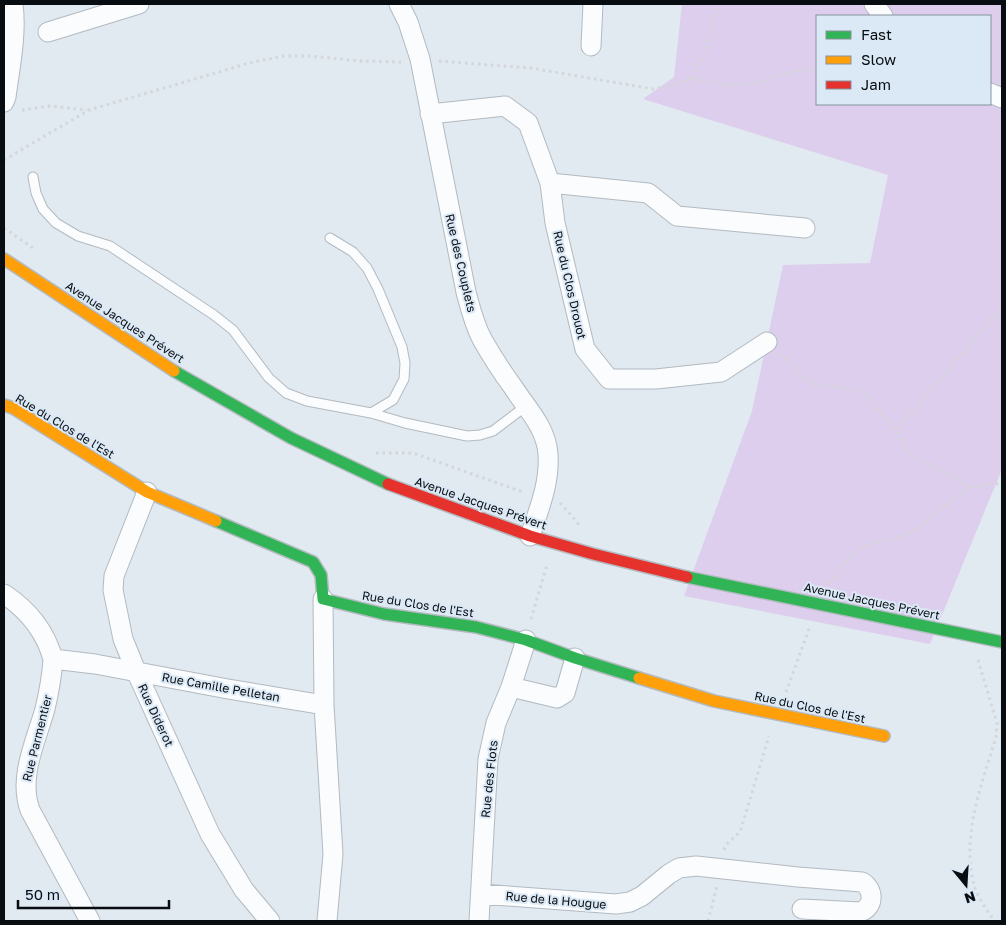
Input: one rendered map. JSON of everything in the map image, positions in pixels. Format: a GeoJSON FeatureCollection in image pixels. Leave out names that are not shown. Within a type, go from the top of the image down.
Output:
{"type":"FeatureCollection","features":[{"type":"Feature","properties":{"kind":"main road","name":"Avenue Jacques Prévert"},"geometry":{"type":"LineString","coordinates":[[4,259],[173,370],[292,439],[377,480],[552,543],[679,575],[1002,642]]}},
{"type":"Feature","properties":{"kind":"main road","name":"Rue du Clos de l'Est"},"geometry":{"type":"LineString","coordinates":[[4,405],[13,408],[147,492],[313,562],[319,569],[322,578],[323,599],[384,614],[476,627],[526,640],[575,658],[714,701],[884,736]]}},
{"type":"Feature","properties":{"kind":"street"},"geometry":{"type":"LineString","coordinates":[[8,106],[6,98],[13,46],[13,4]]}},
{"type":"Feature","properties":{"kind":"street","name":"Rue des Couplets"},"geometry":{"type":"LineString","coordinates":[[399,4],[408,22],[420,59],[466,292],[472,312],[481,337],[526,406],[538,421],[545,438],[548,454],[548,475],[544,494],[530,536]]}},
{"type":"Feature","properties":{"kind":"street"},"geometry":{"type":"LineString","coordinates":[[591,46],[593,4]]}},
{"type":"Feature","properties":{"kind":"street"},"geometry":{"type":"LineString","coordinates":[[874,4],[882,15]]}},
{"type":"Feature","properties":{"kind":"street"},"geometry":{"type":"LineString","coordinates":[[48,32],[133,5]]}},
{"type":"Feature","properties":{"kind":"street","name":"Rue du Clos Drouot"},"geometry":{"type":"LineString","coordinates":[[430,114],[505,106],[528,123],[550,183],[555,223],[585,349],[608,379],[656,379],[721,372],[767,342]]}},
{"type":"Feature","properties":{"kind":"street"},"geometry":{"type":"LineString","coordinates":[[550,183],[648,194],[678,216],[804,228]]}},
{"type":"Feature","properties":{"kind":"street","name":"Rue Diderot"},"geometry":{"type":"LineString","coordinates":[[147,492],[119,562],[114,583],[123,639],[136,672],[210,834],[244,890],[270,921]]}},
{"type":"Feature","properties":{"kind":"street"},"geometry":{"type":"LineString","coordinates":[[4,594],[18,603],[38,625],[45,636],[53,659]]}},
{"type":"Feature","properties":{"kind":"street"},"geometry":{"type":"LineString","coordinates":[[323,599],[324,705],[333,854],[327,921]]}},
{"type":"Feature","properties":{"kind":"street","name":"Rue des Flots"},"geometry":{"type":"LineString","coordinates":[[481,894],[488,759],[496,723],[511,687],[526,640]]}},
{"type":"Feature","properties":{"kind":"street"},"geometry":{"type":"LineString","coordinates":[[511,687],[557,698],[562,697],[565,694],[575,658]]}},
{"type":"Feature","properties":{"kind":"street","name":"Rue Camille Pelletan"},"geometry":{"type":"LineString","coordinates":[[53,659],[95,664],[324,705]]}},
{"type":"Feature","properties":{"kind":"street","name":"Rue Parmentier"},"geometry":{"type":"LineString","coordinates":[[53,659],[45,707],[27,770],[26,798],[30,810],[89,921]]}},
{"type":"Feature","properties":{"kind":"street","name":"Rue de la Hougue"},"geometry":{"type":"LineString","coordinates":[[481,894],[616,904],[630,902],[642,896],[668,874],[679,868],[696,866],[862,882],[871,891],[870,904],[866,910],[860,912],[802,915],[803,889],[798,877]]}},
{"type":"Feature","properties":{"kind":"street"},"geometry":{"type":"LineString","coordinates":[[479,921],[481,894]]}},
{"type":"Feature","properties":{"kind":"lane"},"geometry":{"type":"LineString","coordinates":[[34,177],[36,193],[43,209],[56,223],[78,236],[110,246],[214,315],[233,330],[269,378],[286,393],[307,401],[371,413],[405,423],[467,436],[493,431],[526,406]]}},
{"type":"Feature","properties":{"kind":"lane"},"geometry":{"type":"LineString","coordinates":[[330,238],[353,252],[368,268],[402,347],[405,363],[404,379],[393,400],[371,413]]}},
{"type":"Feature","properties":{"kind":"path"},"geometry":{"type":"LineString","coordinates":[[692,78],[702,61],[711,36],[716,4]]}},
{"type":"Feature","properties":{"kind":"path"},"geometry":{"type":"LineString","coordinates":[[8,106],[22,110],[50,106],[89,110]]}},
{"type":"Feature","properties":{"kind":"path"},"geometry":{"type":"LineString","coordinates":[[4,228],[43,255]]}},
{"type":"Feature","properties":{"kind":"path"},"geometry":{"type":"LineString","coordinates":[[767,342],[812,384],[862,390],[896,431]]}},
{"type":"Feature","properties":{"kind":"path"},"geometry":{"type":"LineString","coordinates":[[374,452],[413,453],[520,491],[534,491],[544,494],[557,499],[581,529]]}},
{"type":"Feature","properties":{"kind":"path"},"geometry":{"type":"LineString","coordinates":[[970,487],[1002,483]]}},
{"type":"Feature","properties":{"kind":"path"},"geometry":{"type":"LineString","coordinates":[[526,640],[552,543]]}},
{"type":"Feature","properties":{"kind":"path"},"geometry":{"type":"LineString","coordinates":[[822,579],[841,583]]}},
{"type":"Feature","properties":{"kind":"path"},"geometry":{"type":"LineString","coordinates":[[979,638],[977,655],[997,723],[996,737],[972,825],[971,867],[974,887],[987,911],[996,921]]}},
{"type":"Feature","properties":{"kind":"shaded area"},"geometry":{"type":"Polygon","coordinates":[[[682,4],[1002,4],[1002,469],[930,644],[684,596],[752,411],[783,265],[870,263],[888,175],[643,99],[674,77],[682,4]]]}},
{"type":"Feature","properties":{"kind":"traffic: fast"},"geometry":{"type":"LineString","coordinates":[[174,371],[291,438],[388,484]]}},
{"type":"Feature","properties":{"kind":"traffic: fast"},"geometry":{"type":"LineString","coordinates":[[216,521],[313,562],[321,575],[323,599],[384,614],[476,627],[526,640],[639,678]]}},
{"type":"Feature","properties":{"kind":"traffic: fast"},"geometry":{"type":"LineString","coordinates":[[687,577],[1002,642]]}},
{"type":"Feature","properties":{"kind":"traffic: slow"},"geometry":{"type":"LineString","coordinates":[[4,259],[174,371]]}},
{"type":"Feature","properties":{"kind":"traffic: slow"},"geometry":{"type":"LineString","coordinates":[[4,405],[13,408],[147,492],[216,521]]}},
{"type":"Feature","properties":{"kind":"traffic: slow"},"geometry":{"type":"LineString","coordinates":[[639,678],[714,701],[884,736]]}},
{"type":"Feature","properties":{"kind":"traffic: jam"},"geometry":{"type":"LineString","coordinates":[[388,484],[530,536],[687,577]]}}]}
